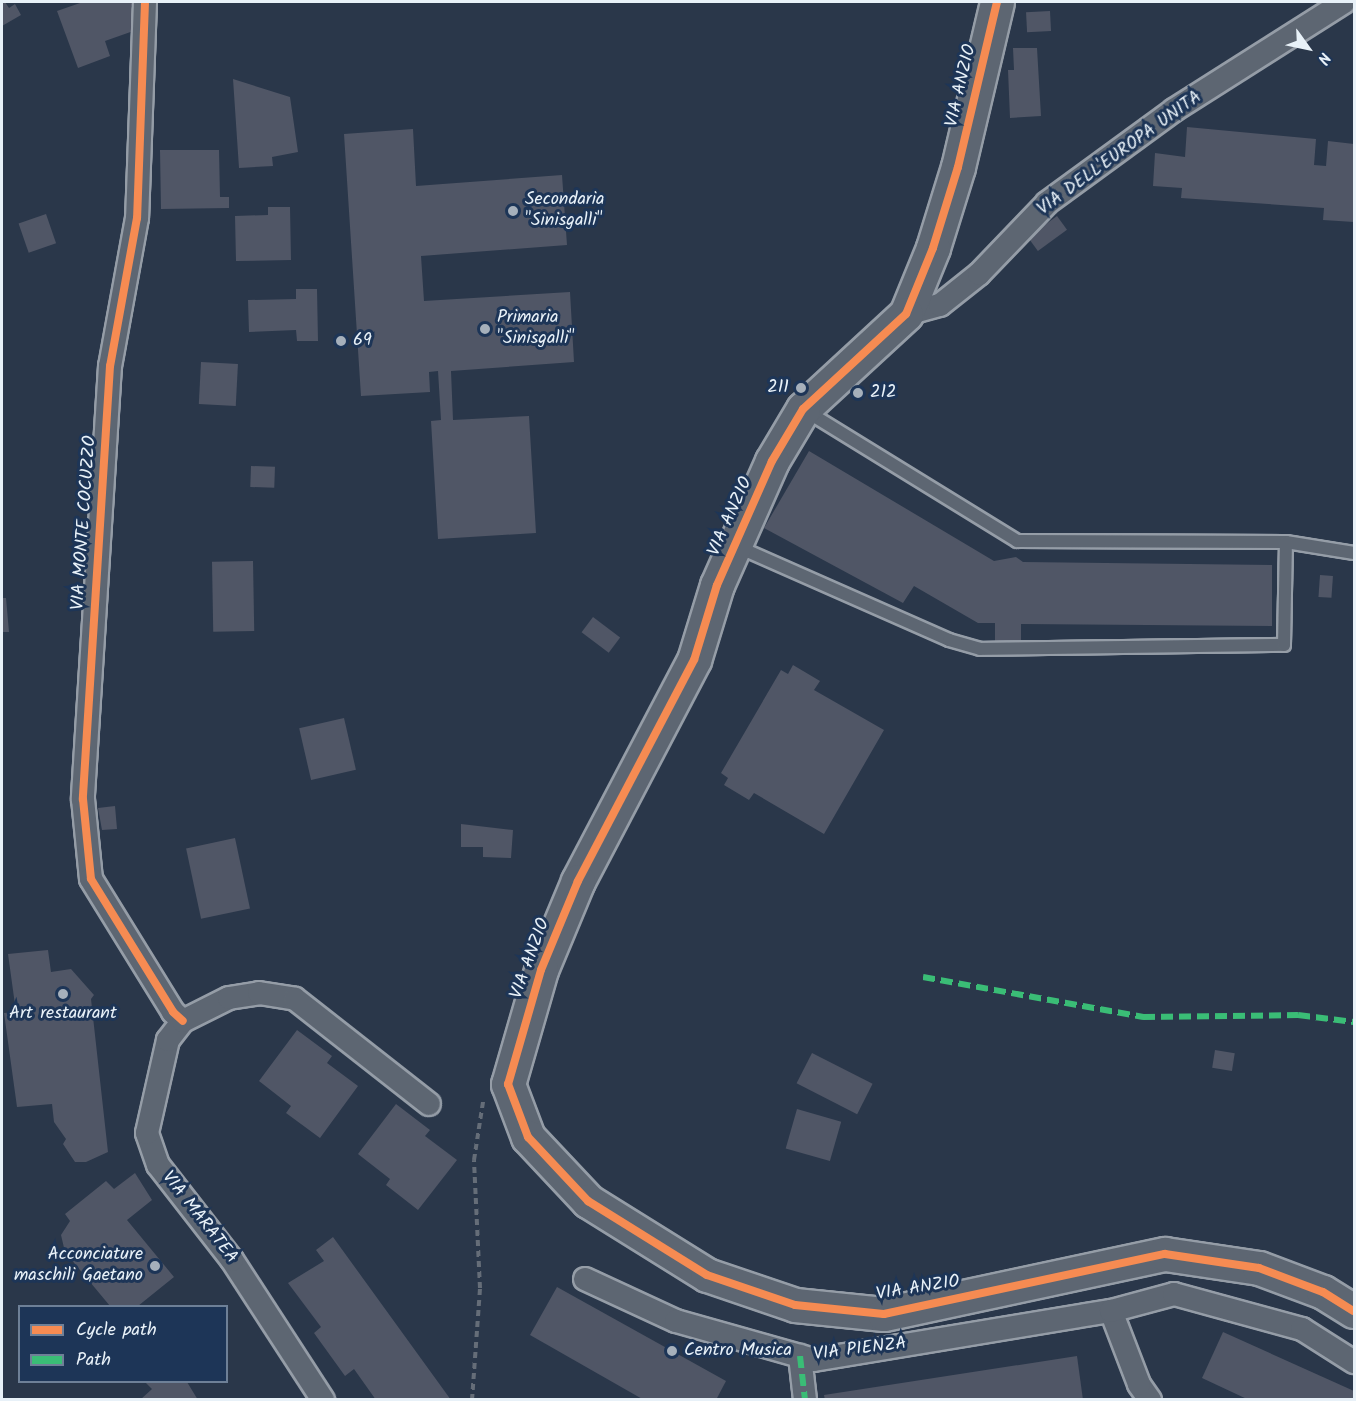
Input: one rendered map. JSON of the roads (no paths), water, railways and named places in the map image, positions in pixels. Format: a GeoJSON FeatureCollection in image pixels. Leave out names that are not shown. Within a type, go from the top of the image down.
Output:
{"type":"FeatureCollection","features":[{"type":"Feature","properties":{"kind":"street","name":"VIA MONTE COCUZZO"},"geometry":{"type":"LineString","coordinates":[[145,2],[137,218],[110,366],[83,799],[91,879],[173,1012],[183,1021]]}},
{"type":"Feature","properties":{"kind":"street","name":"VIA ANZIO"},"geometry":{"type":"LineString","coordinates":[[997,2],[958,167],[933,248],[906,314],[803,409],[772,461],[717,585],[694,660],[578,882],[541,970],[508,1084],[528,1137],[588,1201],[707,1275],[795,1305],[884,1314],[1165,1254],[1259,1268],[1323,1292],[1354,1311]]}},
{"type":"Feature","properties":{"kind":"street","name":"VIA DELL'EUROPA UNITA"},"geometry":{"type":"LineString","coordinates":[[906,314],[940,305],[979,273],[1047,203],[1174,110],[1344,2]]}},
{"type":"Feature","properties":{"kind":"street","name":"VIA MARATEA"},"geometry":{"type":"LineString","coordinates":[[323,1400],[232,1260],[158,1165],[147,1133],[168,1040],[183,1021],[229,998],[259,993],[295,999],[429,1104]]}},
{"type":"Feature","properties":{"kind":"street","name":"VIA PIENZA"},"geometry":{"type":"LineString","coordinates":[[585,1279],[676,1322],[814,1360],[1111,1311],[1174,1294],[1302,1329],[1354,1362]]}},
{"type":"Feature","properties":{"kind":"street"},"geometry":{"type":"LineString","coordinates":[[1111,1311],[1139,1384],[1150,1400]]}},
{"type":"Feature","properties":{"kind":"street"},"geometry":{"type":"LineString","coordinates":[[800,1356],[805,1400]]}},
{"type":"Feature","properties":{"kind":"lane"},"geometry":{"type":"LineString","coordinates":[[803,409],[1017,541],[1286,542],[1354,553]]}},
{"type":"Feature","properties":{"kind":"lane"},"geometry":{"type":"LineString","coordinates":[[735,546],[805,574],[949,640],[980,649],[1284,645],[1286,542]]}},
{"type":"Feature","properties":{"kind":"place","name":"Secondaria \"Sinisgalli\""},"geometry":{"type":"Point","coordinates":[513,211]}},
{"type":"Feature","properties":{"kind":"place","name":"Primaria \"Sinisgalli\""},"geometry":{"type":"Point","coordinates":[485,329]}},
{"type":"Feature","properties":{"kind":"place","name":"69"},"geometry":{"type":"Point","coordinates":[341,341]}},
{"type":"Feature","properties":{"kind":"place","name":"211"},"geometry":{"type":"Point","coordinates":[801,388]}},
{"type":"Feature","properties":{"kind":"place","name":"212"},"geometry":{"type":"Point","coordinates":[858,393]}},
{"type":"Feature","properties":{"kind":"place","name":"Art restaurant"},"geometry":{"type":"Point","coordinates":[63,994]}},
{"type":"Feature","properties":{"kind":"place","name":"Acconciature maschili Gaetano"},"geometry":{"type":"Point","coordinates":[155,1266]}},
{"type":"Feature","properties":{"kind":"place","name":"Centro Musica"},"geometry":{"type":"Point","coordinates":[672,1351]}}]}
